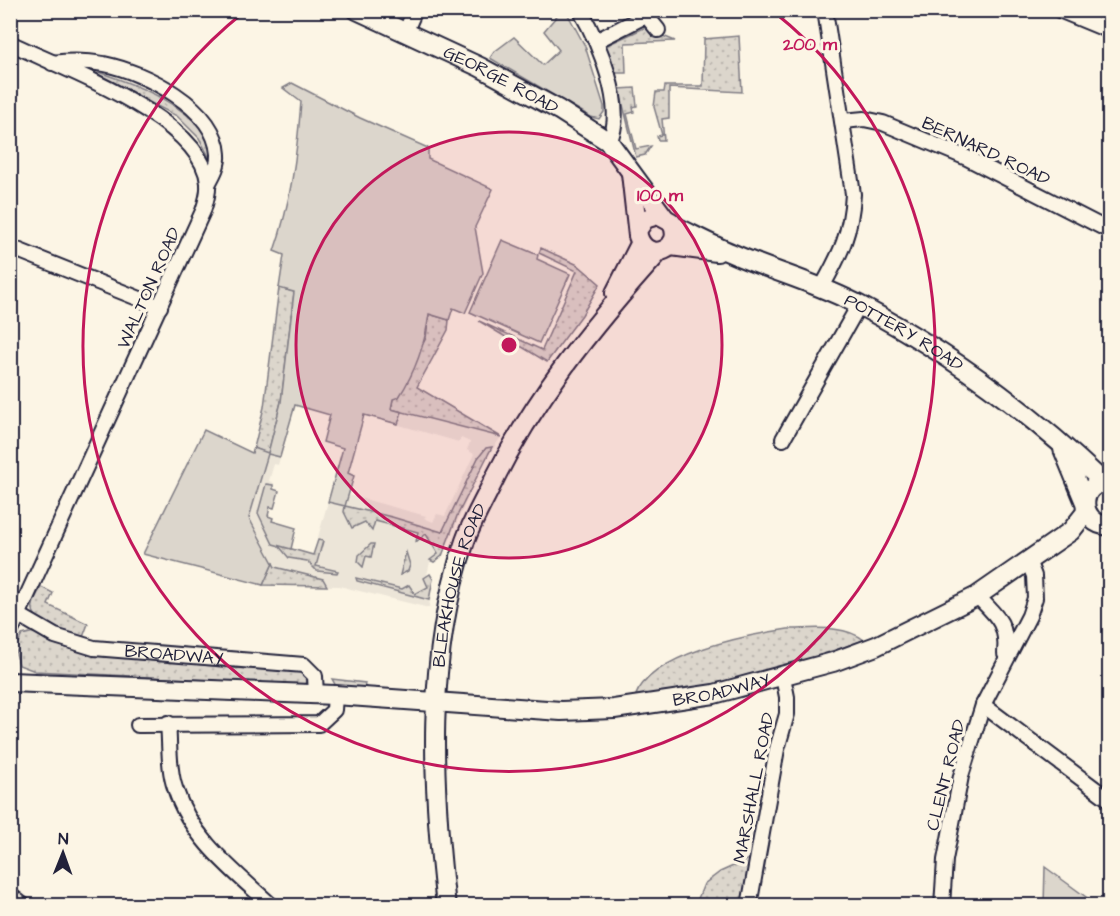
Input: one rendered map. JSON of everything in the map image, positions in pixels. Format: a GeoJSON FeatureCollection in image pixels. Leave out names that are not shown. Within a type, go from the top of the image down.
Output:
{"type":"FeatureCollection","features":[{"type":"Feature","properties":{"kind":"street","name":"GEORGE ROAD"},"geometry":{"type":"LineString","coordinates":[[357,10],[480,67],[559,110],[609,141],[669,221]]}},
{"type":"Feature","properties":{"kind":"street"},"geometry":{"type":"LineString","coordinates":[[405,33],[415,10]]}},
{"type":"Feature","properties":{"kind":"street"},"geometry":{"type":"LineString","coordinates":[[580,10],[596,41],[609,82],[615,113],[613,134],[609,141]]}},
{"type":"Feature","properties":{"kind":"street"},"geometry":{"type":"LineString","coordinates":[[822,287],[845,242],[851,222],[853,194],[825,10]]}},
{"type":"Feature","properties":{"kind":"street"},"geometry":{"type":"LineString","coordinates":[[1059,10],[1110,31]]}},
{"type":"Feature","properties":{"kind":"street"},"geometry":{"type":"LineString","coordinates":[[596,41],[647,13],[658,30]]}},
{"type":"Feature","properties":{"kind":"street"},"geometry":{"type":"LineString","coordinates":[[10,43],[144,107],[165,121],[194,150],[208,184]]}},
{"type":"Feature","properties":{"kind":"street","name":"WALTON ROAD"},"geometry":{"type":"LineString","coordinates":[[10,633],[204,211],[208,184],[217,163],[216,144],[202,116],[159,85],[124,69],[90,62],[51,63]]}},
{"type":"Feature","properties":{"kind":"street","name":"BERNARD ROAD"},"geometry":{"type":"LineString","coordinates":[[843,121],[864,119],[883,123],[946,149],[1110,231]]}},
{"type":"Feature","properties":{"kind":"street"},"geometry":{"type":"LineString","coordinates":[[631,170],[639,236],[647,250],[665,249],[675,238],[669,221],[650,216],[639,236]]}},
{"type":"Feature","properties":{"kind":"street","name":"POTTERY ROAD"},"geometry":{"type":"LineString","coordinates":[[669,221],[731,253],[822,287],[859,305],[1010,400],[1106,482]]}},
{"type":"Feature","properties":{"kind":"street","name":"BLEAKHOUSE ROAD"},"geometry":{"type":"LineString","coordinates":[[610,306],[639,236]]}},
{"type":"Feature","properties":{"kind":"street"},"geometry":{"type":"LineString","coordinates":[[10,247],[160,307]]}},
{"type":"Feature","properties":{"kind":"street","name":"POTTERY ROAD"},"geometry":{"type":"LineString","coordinates":[[665,249],[731,253]]}},
{"type":"Feature","properties":{"kind":"street","name":"BLEAKHOUSE ROAD"},"geometry":{"type":"LineString","coordinates":[[446,906],[435,735],[436,704],[448,606],[466,539],[510,446],[524,423],[610,306],[665,249]]}},
{"type":"Feature","properties":{"kind":"street"},"geometry":{"type":"LineString","coordinates":[[783,440],[859,305]]}},
{"type":"Feature","properties":{"kind":"street","name":"POTTERY ROAD"},"geometry":{"type":"LineString","coordinates":[[1059,441],[1098,520]]}},
{"type":"Feature","properties":{"kind":"street"},"geometry":{"type":"LineString","coordinates":[[1098,520],[1091,488],[1106,482]]}},
{"type":"Feature","properties":{"kind":"street","name":"BROADWAY"},"geometry":{"type":"LineString","coordinates":[[10,682],[326,695],[561,711],[614,709],[714,694],[832,663],[876,646],[977,596],[1029,563],[1071,531],[1098,520]]}},
{"type":"Feature","properties":{"kind":"street","name":"CLENT ROAD"},"geometry":{"type":"LineString","coordinates":[[942,906],[945,860],[961,776],[983,705],[1029,616],[1035,598],[1034,576],[1029,563]]}},
{"type":"Feature","properties":{"kind":"street","name":"CLENT ROAD"},"geometry":{"type":"LineString","coordinates":[[977,596],[1003,626],[1007,636],[1005,659]]}},
{"type":"Feature","properties":{"kind":"street","name":"BROADWAY"},"geometry":{"type":"LineString","coordinates":[[17,614],[55,636],[94,648],[304,665],[315,676],[326,695]]}},
{"type":"Feature","properties":{"kind":"street","name":"MARSHALL ROAD"},"geometry":{"type":"LineString","coordinates":[[749,906],[777,749],[787,714],[788,697],[783,677]]}},
{"type":"Feature","properties":{"kind":"street"},"geometry":{"type":"LineString","coordinates":[[138,725],[168,723],[319,724],[334,710],[326,695]]}},
{"type":"Feature","properties":{"kind":"street"},"geometry":{"type":"LineString","coordinates":[[983,705],[1110,800]]}},
{"type":"Feature","properties":{"kind":"street"},"geometry":{"type":"LineString","coordinates":[[168,723],[174,786],[186,816],[209,848],[272,906]]}},
{"type":"Feature","properties":{"kind":"street"},"geometry":{"type":"LineString","coordinates":[[10,895],[24,906]]}},
{"type":"Feature","properties":{"kind":"shaded area"},"geometry":{"type":"Polygon","coordinates":[[[561,11],[566,11],[585,46],[604,106],[604,112],[599,119],[591,117],[490,58],[494,52],[514,37],[543,65],[559,50],[544,31],[561,11]]]}},
{"type":"Feature","properties":{"kind":"shaded area"},"geometry":{"type":"Polygon","coordinates":[[[646,27],[653,35],[656,33],[675,41],[625,43],[626,73],[614,73],[605,46],[646,27]]]}},
{"type":"Feature","properties":{"kind":"shaded area"},"geometry":{"type":"Polygon","coordinates":[[[739,36],[742,92],[669,88],[669,118],[662,119],[664,140],[658,140],[657,136],[662,135],[654,107],[656,92],[664,92],[665,86],[703,86],[704,39],[739,36]]]}},
{"type":"Feature","properties":{"kind":"shaded area"},"geometry":{"type":"Polygon","coordinates":[[[76,65],[138,87],[182,111],[199,127],[210,144],[213,164],[199,138],[177,116],[76,65]]]}},
{"type":"Feature","properties":{"kind":"shaded area"},"geometry":{"type":"Polygon","coordinates":[[[292,83],[360,118],[428,148],[428,159],[493,189],[475,227],[483,273],[465,313],[453,308],[449,320],[429,314],[425,337],[410,378],[399,397],[393,399],[391,409],[402,412],[398,424],[364,415],[348,473],[354,476],[345,506],[328,502],[343,448],[323,442],[330,415],[295,405],[280,457],[268,454],[249,518],[273,563],[263,585],[143,554],[204,430],[252,453],[254,448],[268,453],[281,402],[294,292],[279,288],[284,255],[274,251],[289,196],[297,140],[301,102],[283,88],[292,83]]]}},
{"type":"Feature","properties":{"kind":"shaded area"},"geometry":{"type":"Polygon","coordinates":[[[635,88],[637,106],[633,107],[634,112],[627,114],[636,149],[651,146],[645,155],[636,157],[619,89],[635,88]]]}},
{"type":"Feature","properties":{"kind":"shaded area"},"geometry":{"type":"Polygon","coordinates":[[[346,110],[428,148],[428,159],[493,189],[475,227],[483,273],[465,313],[453,308],[448,330],[417,386],[501,437],[483,463],[442,556],[430,562],[427,575],[430,574],[433,579],[429,608],[339,586],[263,585],[272,563],[249,518],[278,419],[346,110]],[[295,405],[278,465],[274,464],[269,481],[274,483],[273,489],[279,491],[274,508],[270,507],[268,516],[273,518],[272,521],[296,528],[291,549],[313,555],[343,448],[323,442],[330,414],[295,405]],[[364,415],[348,473],[354,476],[349,495],[426,516],[424,518],[433,522],[437,514],[445,516],[474,454],[467,450],[470,442],[461,438],[459,442],[364,415]]]}},
{"type":"Feature","properties":{"kind":"shaded area"},"geometry":{"type":"Polygon","coordinates":[[[502,240],[538,255],[537,259],[570,274],[539,343],[470,312],[502,240]]]}},
{"type":"Feature","properties":{"kind":"shaded area"},"geometry":{"type":"Polygon","coordinates":[[[541,248],[578,265],[600,284],[582,315],[547,362],[479,321],[542,350],[577,271],[539,253],[541,248]]]}},
{"type":"Feature","properties":{"kind":"shaded area"},"geometry":{"type":"Polygon","coordinates":[[[279,288],[294,292],[281,402],[268,454],[254,448],[264,407],[279,288]]]}},
{"type":"Feature","properties":{"kind":"shaded area"},"geometry":{"type":"Polygon","coordinates":[[[429,314],[449,320],[448,330],[417,387],[501,437],[391,409],[393,399],[426,338],[429,314]]]}},
{"type":"Feature","properties":{"kind":"shaded area"},"geometry":{"type":"Polygon","coordinates":[[[492,447],[457,516],[442,556],[434,562],[430,560],[438,554],[426,534],[416,542],[418,532],[375,521],[372,531],[365,522],[352,528],[344,512],[345,506],[442,532],[478,458],[486,448],[492,447]]]}},
{"type":"Feature","properties":{"kind":"shaded area"},"geometry":{"type":"Polygon","coordinates":[[[266,484],[273,485],[273,489],[279,491],[274,508],[270,507],[268,516],[273,518],[272,521],[296,528],[291,549],[273,544],[258,513],[266,484]]]}},
{"type":"Feature","properties":{"kind":"shaded area"},"geometry":{"type":"Polygon","coordinates":[[[318,540],[323,541],[316,566],[338,571],[337,573],[317,571],[307,561],[289,558],[278,545],[313,555],[318,540]]]}},
{"type":"Feature","properties":{"kind":"shaded area"},"geometry":{"type":"Polygon","coordinates":[[[374,544],[371,557],[366,556],[363,567],[358,562],[359,555],[374,544]]]}},
{"type":"Feature","properties":{"kind":"shaded area"},"geometry":{"type":"Polygon","coordinates":[[[406,552],[410,565],[408,571],[400,575],[406,552]]]}},
{"type":"Feature","properties":{"kind":"shaded area"},"geometry":{"type":"Polygon","coordinates":[[[273,563],[275,567],[323,579],[327,586],[263,585],[273,563]]]}},
{"type":"Feature","properties":{"kind":"shaded area"},"geometry":{"type":"Polygon","coordinates":[[[430,574],[433,579],[429,600],[357,581],[356,578],[402,589],[409,585],[415,594],[428,587],[424,578],[430,574]]]}},
{"type":"Feature","properties":{"kind":"shaded area"},"geometry":{"type":"Polygon","coordinates":[[[41,587],[53,593],[48,605],[88,624],[83,637],[54,628],[35,615],[33,604],[41,587]]]}},
{"type":"Feature","properties":{"kind":"shaded area"},"geometry":{"type":"Polygon","coordinates":[[[788,629],[837,629],[864,640],[786,667],[701,688],[635,697],[645,682],[660,669],[680,658],[726,642],[788,629]]]}},
{"type":"Feature","properties":{"kind":"shaded area"},"geometry":{"type":"Polygon","coordinates":[[[34,632],[99,654],[232,668],[301,671],[310,675],[306,683],[301,685],[35,671],[19,665],[15,649],[22,635],[34,632]]]}},
{"type":"Feature","properties":{"kind":"shaded area"},"geometry":{"type":"Polygon","coordinates":[[[332,679],[365,683],[364,690],[336,686],[332,679]]]}},
{"type":"Feature","properties":{"kind":"shaded area"},"geometry":{"type":"Polygon","coordinates":[[[751,858],[744,905],[695,906],[704,884],[720,872],[751,858]]]}},
{"type":"Feature","properties":{"kind":"shaded area"},"geometry":{"type":"Polygon","coordinates":[[[1045,867],[1097,905],[1044,905],[1045,867]]]}}]}
